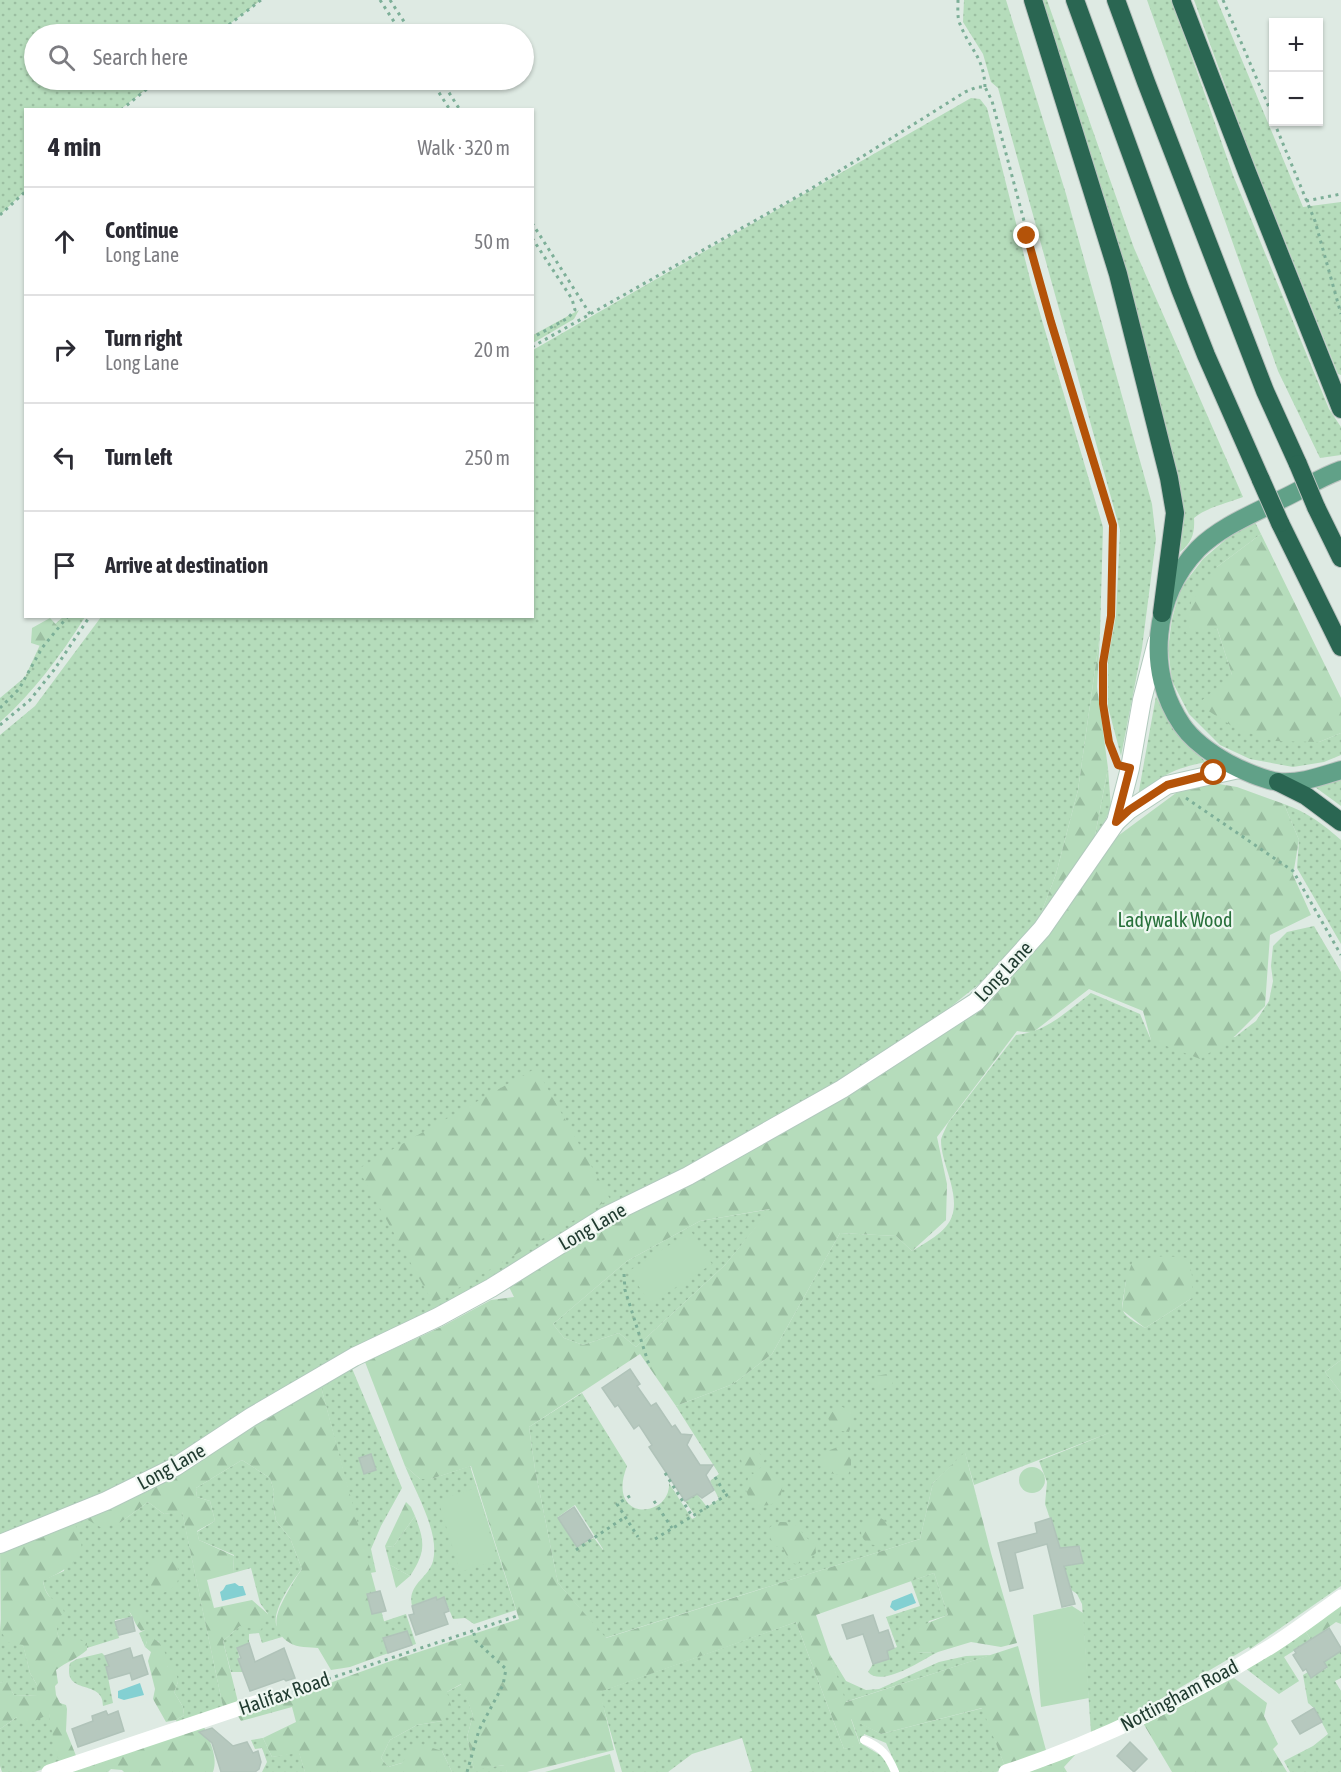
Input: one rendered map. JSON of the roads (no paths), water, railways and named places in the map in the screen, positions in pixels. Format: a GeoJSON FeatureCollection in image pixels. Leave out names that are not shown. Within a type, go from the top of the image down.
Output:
{"type":"FeatureCollection","features":[{"type":"Feature","properties":{"kind":"highway"},"geometry":{"type":"LineString","coordinates":[[1033,0],[1118,274],[1169,478],[1175,513],[1162,613]]}},
{"type":"Feature","properties":{"kind":"highway"},"geometry":{"type":"LineString","coordinates":[[1075,0],[1206,355],[1280,523],[1341,647]]}},
{"type":"Feature","properties":{"kind":"highway"},"geometry":{"type":"LineString","coordinates":[[1116,0],[1261,380],[1316,507],[1341,558]]}},
{"type":"Feature","properties":{"kind":"highway"},"geometry":{"type":"LineString","coordinates":[[1182,0],[1246,172],[1339,400]]}},
{"type":"Feature","properties":{"kind":"highway"},"geometry":{"type":"LineString","coordinates":[[1278,782],[1306,796],[1341,822]]}},
{"type":"Feature","properties":{"kind":"main road"},"geometry":{"type":"LineString","coordinates":[[1341,470],[1222,530],[1198,549],[1177,578],[1162,613],[1158,641],[1159,666],[1165,691],[1183,726],[1211,753],[1239,769],[1278,782],[1316,778],[1341,770]]}},
{"type":"Feature","properties":{"kind":"street","name":"Long Lane"},"geometry":{"type":"LineString","coordinates":[[1116,822],[1130,768],[1142,700],[1158,641]]}},
{"type":"Feature","properties":{"kind":"street","name":"Long Lane"},"geometry":{"type":"LineString","coordinates":[[0,1544],[106,1501],[175,1467],[251,1417],[354,1357],[474,1298],[606,1216],[688,1176],[851,1083],[976,1002],[1042,929],[1116,822],[1129,810],[1167,785],[1239,769]]}},
{"type":"Feature","properties":{"kind":"street","name":"Nottingham Road"},"geometry":{"type":"LineString","coordinates":[[1005,1772],[1055,1755],[1148,1714],[1271,1647],[1341,1597]]}},
{"type":"Feature","properties":{"kind":"street","name":"Halifax Road"},"geometry":{"type":"LineString","coordinates":[[49,1772],[258,1702]]}},
{"type":"Feature","properties":{"kind":"lane"},"geometry":{"type":"LineString","coordinates":[[864,1740],[879,1746],[890,1758],[895,1772]]}},
{"type":"Feature","properties":{"kind":"water"},"geometry":{"type":"Polygon","coordinates":[[[235,1583],[243,1586],[246,1595],[222,1601],[220,1592],[226,1585],[235,1583]]]}},
{"type":"Feature","properties":{"kind":"water"},"geometry":{"type":"Polygon","coordinates":[[[912,1593],[916,1603],[895,1611],[890,1607],[892,1601],[912,1593]]]}},
{"type":"Feature","properties":{"kind":"water"},"geometry":{"type":"Polygon","coordinates":[[[140,1683],[144,1695],[124,1700],[118,1698],[118,1691],[140,1683]]]}},
{"type":"Feature","properties":{"kind":"park label","name":"Ladywalk Wood"},"geometry":{"type":"Point","coordinates":[1175,919]}}]}
